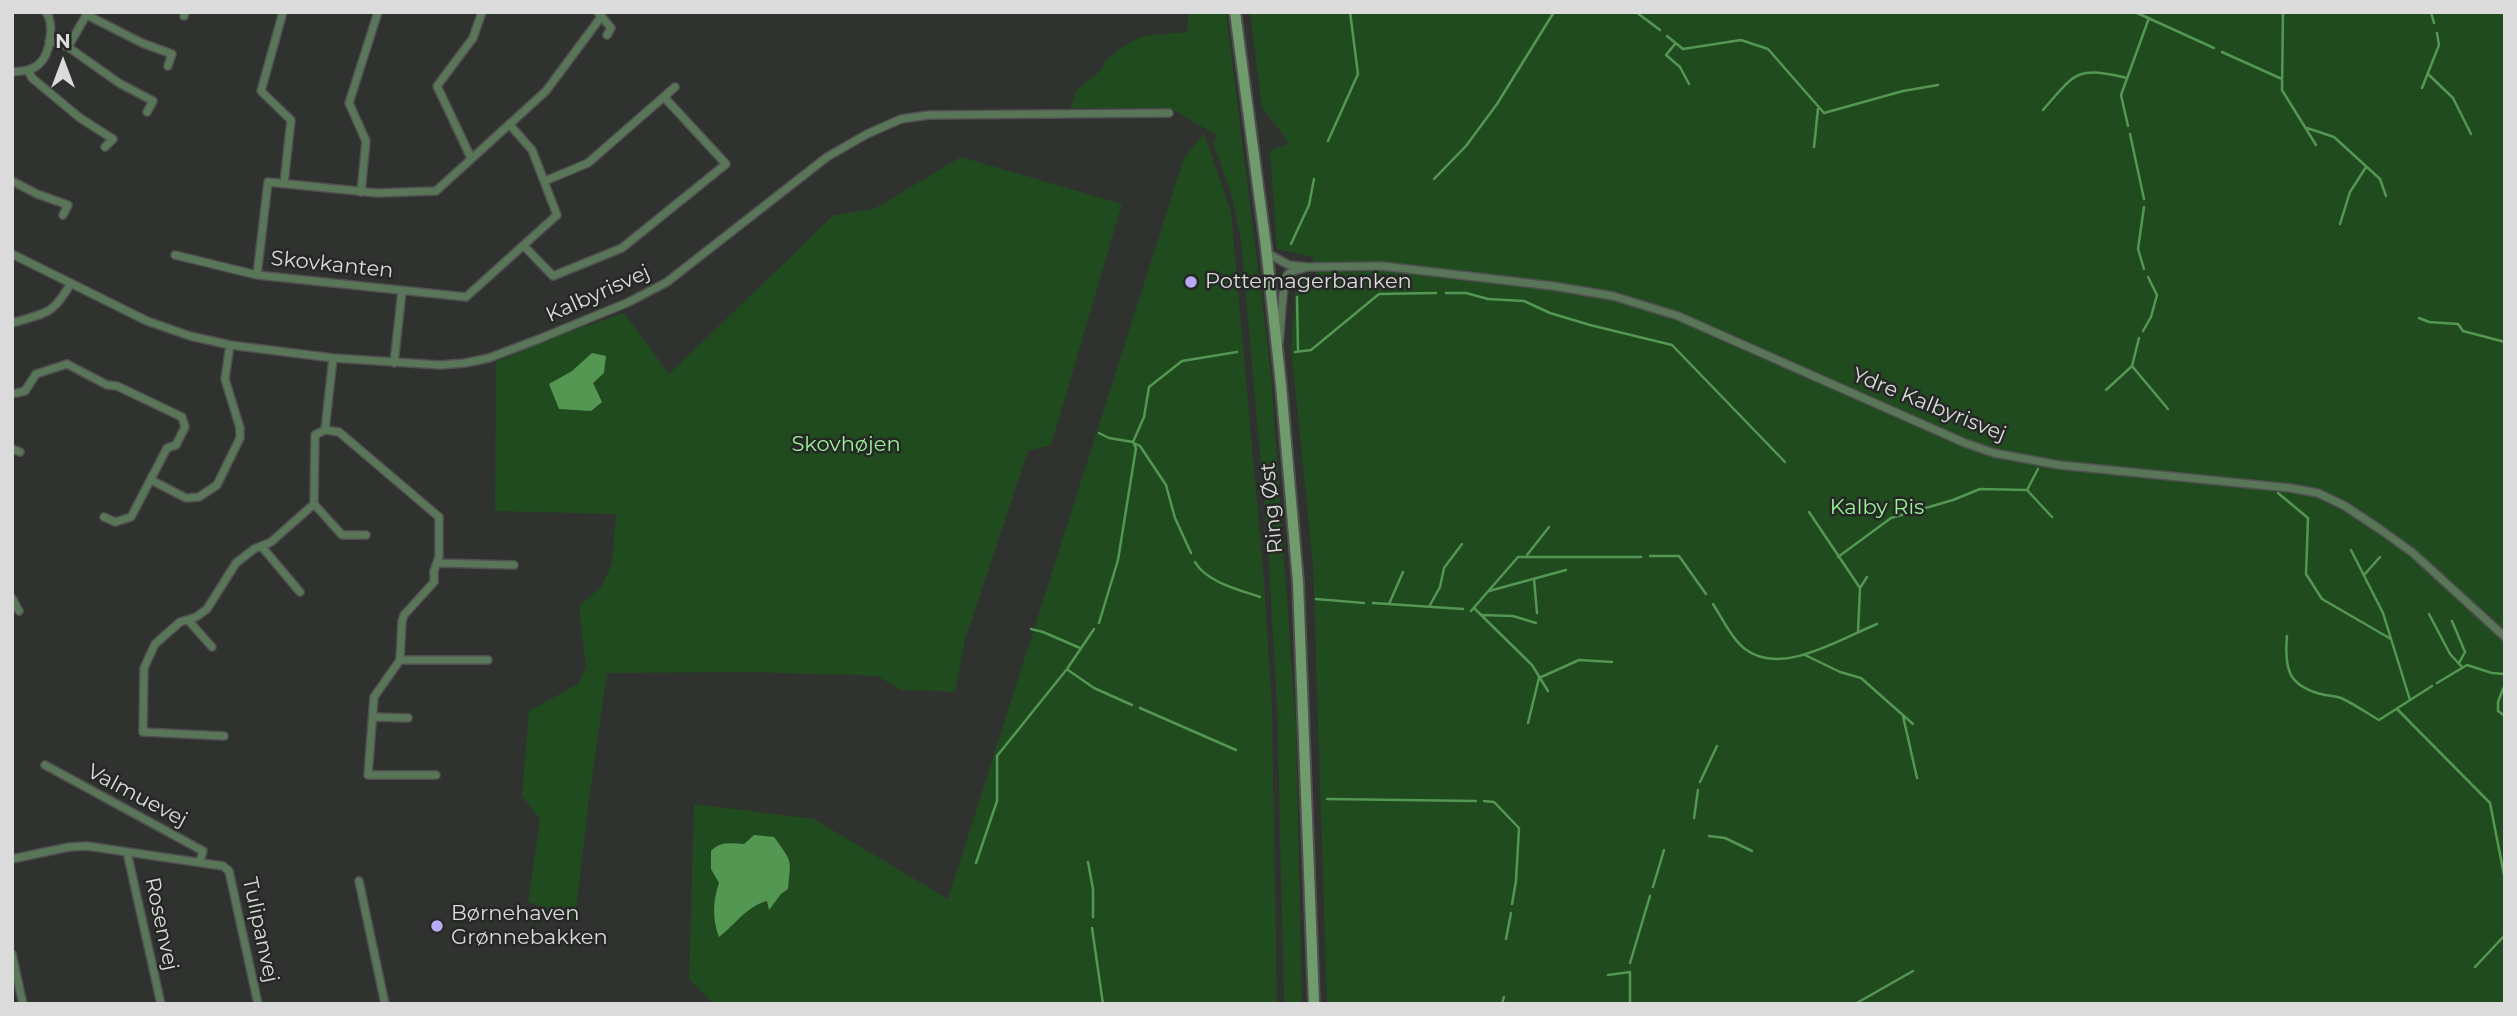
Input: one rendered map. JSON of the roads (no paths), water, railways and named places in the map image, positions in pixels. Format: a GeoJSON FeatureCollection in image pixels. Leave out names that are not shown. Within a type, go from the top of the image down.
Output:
{"type":"FeatureCollection","features":[{"type":"Feature","properties":{"kind":"main road","name":"Ring Øst"},"geometry":{"type":"LineString","coordinates":[[1235,12],[1267,253],[1298,582],[1314,1004]]}},
{"type":"Feature","properties":{"kind":"street"},"geometry":{"type":"LineString","coordinates":[[12,72],[28,70],[38,66],[43,60],[52,29],[50,17],[46,12]]}},
{"type":"Feature","properties":{"kind":"street"},"geometry":{"type":"LineString","coordinates":[[283,12],[261,91],[291,120],[284,183],[361,192],[436,191],[546,91],[599,14],[611,29],[607,35]]}},
{"type":"Feature","properties":{"kind":"street"},"geometry":{"type":"LineString","coordinates":[[361,192],[366,141],[349,103],[378,12]]}},
{"type":"Feature","properties":{"kind":"street"},"geometry":{"type":"LineString","coordinates":[[471,158],[437,86],[473,38],[482,12]]}},
{"type":"Feature","properties":{"kind":"street"},"geometry":{"type":"LineString","coordinates":[[68,47],[87,13],[142,43],[172,54],[169,65]]}},
{"type":"Feature","properties":{"kind":"street"},"geometry":{"type":"LineString","coordinates":[[49,41],[68,47],[119,83],[153,101],[147,112]]}},
{"type":"Feature","properties":{"kind":"street"},"geometry":{"type":"LineString","coordinates":[[28,70],[32,78],[80,118],[113,139],[105,148]]}},
{"type":"Feature","properties":{"kind":"street"},"geometry":{"type":"LineString","coordinates":[[545,181],[588,163],[675,87]]}},
{"type":"Feature","properties":{"kind":"street"},"geometry":{"type":"LineString","coordinates":[[524,246],[553,276],[583,264],[622,248],[726,164],[664,97]]}},
{"type":"Feature","properties":{"kind":"street","name":"Kalbyrisvej"},"geometry":{"type":"LineString","coordinates":[[12,254],[147,321],[190,336],[230,345],[332,358],[440,365],[465,363],[489,358],[629,302],[667,282],[827,157],[867,134],[901,119],[929,115],[1169,113]]}},
{"type":"Feature","properties":{"kind":"street","name":"Skovkanten"},"geometry":{"type":"LineString","coordinates":[[175,255],[257,275],[466,297],[557,215],[533,150],[509,124]]}},
{"type":"Feature","properties":{"kind":"street"},"geometry":{"type":"LineString","coordinates":[[12,181],[37,194],[68,205],[63,215]]}},
{"type":"Feature","properties":{"kind":"street","name":"Skovkanten"},"geometry":{"type":"LineString","coordinates":[[257,275],[268,182],[284,183]]}},
{"type":"Feature","properties":{"kind":"street","name":"Ydre Kalbyrisvej"},"geometry":{"type":"LineString","coordinates":[[1267,253],[1289,265],[1382,267],[1541,284],[1613,296],[1678,317],[1965,443],[1994,453],[2059,465],[2277,486],[2318,493],[2345,506],[2413,553],[2505,636]]}},
{"type":"Feature","properties":{"kind":"street"},"geometry":{"type":"LineString","coordinates":[[1277,349],[1283,320],[1284,281],[1290,272],[1308,267]]}},
{"type":"Feature","properties":{"kind":"street"},"geometry":{"type":"LineString","coordinates":[[12,323],[53,310],[71,284]]}},
{"type":"Feature","properties":{"kind":"street","name":"Skovkanten"},"geometry":{"type":"LineString","coordinates":[[394,363],[402,291]]}},
{"type":"Feature","properties":{"kind":"street"},"geometry":{"type":"LineString","coordinates":[[151,480],[186,498],[199,497],[217,485],[240,438],[240,428],[225,379],[230,345]]}},
{"type":"Feature","properties":{"kind":"street"},"geometry":{"type":"LineString","coordinates":[[325,430],[332,358]]}},
{"type":"Feature","properties":{"kind":"street"},"geometry":{"type":"LineString","coordinates":[[12,394],[26,391],[36,374],[67,364],[107,385],[117,386],[182,417],[185,428],[176,445],[167,448],[131,517],[115,522],[104,517]]}},
{"type":"Feature","properties":{"kind":"street"},"geometry":{"type":"LineString","coordinates":[[366,535],[342,535],[314,504],[315,435],[325,430],[339,432],[439,517],[438,563],[433,582],[404,615],[400,660],[374,697],[368,775],[436,775]]}},
{"type":"Feature","properties":{"kind":"street"},"geometry":{"type":"LineString","coordinates":[[224,736],[142,732],[144,668],[155,644],[180,622],[207,610],[236,563],[254,549],[271,542],[314,504]]}},
{"type":"Feature","properties":{"kind":"street"},"geometry":{"type":"LineString","coordinates":[[262,547],[300,592]]}},
{"type":"Feature","properties":{"kind":"street"},"geometry":{"type":"LineString","coordinates":[[438,563],[514,565]]}},
{"type":"Feature","properties":{"kind":"street"},"geometry":{"type":"LineString","coordinates":[[12,598],[19,611]]}},
{"type":"Feature","properties":{"kind":"street"},"geometry":{"type":"LineString","coordinates":[[188,620],[212,647]]}},
{"type":"Feature","properties":{"kind":"street"},"geometry":{"type":"LineString","coordinates":[[400,660],[488,660]]}},
{"type":"Feature","properties":{"kind":"street"},"geometry":{"type":"LineString","coordinates":[[373,717],[408,718]]}},
{"type":"Feature","properties":{"kind":"street","name":"Valmuevej"},"geometry":{"type":"LineString","coordinates":[[45,765],[203,851],[200,862]]}},
{"type":"Feature","properties":{"kind":"street","name":"Valmuevej"},"geometry":{"type":"LineString","coordinates":[[12,859],[69,846],[87,846],[223,866]]}},
{"type":"Feature","properties":{"kind":"street","name":"Rosenvej"},"geometry":{"type":"LineString","coordinates":[[127,852],[161,1004]]}},
{"type":"Feature","properties":{"kind":"street","name":"Tulipanvej"},"geometry":{"type":"LineString","coordinates":[[223,866],[229,871],[258,1004]]}},
{"type":"Feature","properties":{"kind":"street"},"geometry":{"type":"LineString","coordinates":[[359,881],[385,1004]]}},
{"type":"Feature","properties":{"kind":"street"},"geometry":{"type":"LineString","coordinates":[[12,954],[23,1004]]}},
{"type":"Feature","properties":{"kind":"waterway"},"geometry":{"type":"LineString","coordinates":[[1328,141],[1358,74],[1350,12]]}},
{"type":"Feature","properties":{"kind":"waterway"},"geometry":{"type":"LineString","coordinates":[[1434,179],[1466,146],[1497,104],[1554,12]]}},
{"type":"Feature","properties":{"kind":"waterway"},"geometry":{"type":"LineString","coordinates":[[1636,12],[1660,30]]}},
{"type":"Feature","properties":{"kind":"waterway"},"geometry":{"type":"LineString","coordinates":[[2135,12],[2214,48]]}},
{"type":"Feature","properties":{"kind":"waterway"},"geometry":{"type":"LineString","coordinates":[[2283,12],[2282,90],[2316,145]]}},
{"type":"Feature","properties":{"kind":"waterway"},"geometry":{"type":"LineString","coordinates":[[2431,12],[2434,23]]}},
{"type":"Feature","properties":{"kind":"waterway"},"geometry":{"type":"LineString","coordinates":[[2128,126],[2121,95],[2149,18]]}},
{"type":"Feature","properties":{"kind":"waterway"},"geometry":{"type":"LineString","coordinates":[[2422,88],[2439,45],[2437,33]]}},
{"type":"Feature","properties":{"kind":"waterway"},"geometry":{"type":"LineString","coordinates":[[1667,36],[1683,49],[1741,40],[1768,49],[1824,113],[1903,91],[1938,85]]}},
{"type":"Feature","properties":{"kind":"waterway"},"geometry":{"type":"LineString","coordinates":[[1675,44],[1666,55],[1680,67],[1689,84]]}},
{"type":"Feature","properties":{"kind":"waterway"},"geometry":{"type":"LineString","coordinates":[[2222,52],[2282,79]]}},
{"type":"Feature","properties":{"kind":"waterway"},"geometry":{"type":"LineString","coordinates":[[2043,110],[2063,87],[2078,75],[2097,73],[2127,78]]}},
{"type":"Feature","properties":{"kind":"waterway"},"geometry":{"type":"LineString","coordinates":[[2428,74],[2453,98],[2471,134]]}},
{"type":"Feature","properties":{"kind":"waterway"},"geometry":{"type":"LineString","coordinates":[[1814,147],[1818,109]]}},
{"type":"Feature","properties":{"kind":"waterway"},"geometry":{"type":"LineString","coordinates":[[2307,128],[2334,137],[2380,179],[2386,196]]}},
{"type":"Feature","properties":{"kind":"waterway"},"geometry":{"type":"LineString","coordinates":[[2130,134],[2144,199]]}},
{"type":"Feature","properties":{"kind":"waterway"},"geometry":{"type":"LineString","coordinates":[[2340,224],[2350,192],[2366,167]]}},
{"type":"Feature","properties":{"kind":"waterway"},"geometry":{"type":"LineString","coordinates":[[1291,244],[1309,205],[1314,179]]}},
{"type":"Feature","properties":{"kind":"waterway"},"geometry":{"type":"LineString","coordinates":[[2144,207],[2138,249],[2144,269]]}},
{"type":"Feature","properties":{"kind":"waterway"},"geometry":{"type":"LineString","coordinates":[[2143,331],[2151,317],[2157,295],[2148,277]]}},
{"type":"Feature","properties":{"kind":"waterway"},"geometry":{"type":"LineString","coordinates":[[1295,352],[1311,350],[1379,294],[1436,293]]}},
{"type":"Feature","properties":{"kind":"waterway"},"geometry":{"type":"LineString","coordinates":[[1446,293],[1524,301],[1550,313],[1590,325],[1672,345],[1785,462]]}},
{"type":"Feature","properties":{"kind":"waterway"},"geometry":{"type":"LineString","coordinates":[[1297,297],[1298,350]]}},
{"type":"Feature","properties":{"kind":"waterway"},"geometry":{"type":"LineString","coordinates":[[2419,318],[2429,322],[2458,324],[2463,331],[2505,342]]}},
{"type":"Feature","properties":{"kind":"waterway"},"geometry":{"type":"LineString","coordinates":[[2106,390],[2132,366],[2139,338]]}},
{"type":"Feature","properties":{"kind":"waterway"},"geometry":{"type":"LineString","coordinates":[[1099,433],[1109,438],[1133,442],[1144,417],[1149,387],[1182,361],[1237,352]]}},
{"type":"Feature","properties":{"kind":"waterway"},"geometry":{"type":"LineString","coordinates":[[2132,366],[2168,409]]}},
{"type":"Feature","properties":{"kind":"waterway"},"geometry":{"type":"LineString","coordinates":[[1099,623],[1118,560],[1136,448],[1133,442]]}},
{"type":"Feature","properties":{"kind":"waterway"},"geometry":{"type":"LineString","coordinates":[[1134,443],[1140,446],[1166,485],[1175,518],[1191,553]]}},
{"type":"Feature","properties":{"kind":"waterway"},"geometry":{"type":"LineString","coordinates":[[1838,557],[1891,518],[1980,489],[2027,490],[2038,469]]}},
{"type":"Feature","properties":{"kind":"waterway"},"geometry":{"type":"LineString","coordinates":[[2027,490],[2052,517]]}},
{"type":"Feature","properties":{"kind":"waterway"},"geometry":{"type":"LineString","coordinates":[[2278,493],[2308,518],[2306,574],[2322,599],[2391,639]]}},
{"type":"Feature","properties":{"kind":"waterway"},"geometry":{"type":"LineString","coordinates":[[1809,512],[1860,588],[1858,632]]}},
{"type":"Feature","properties":{"kind":"waterway"},"geometry":{"type":"LineString","coordinates":[[1527,555],[1549,527]]}},
{"type":"Feature","properties":{"kind":"waterway"},"geometry":{"type":"LineString","coordinates":[[1430,605],[1440,587],[1444,568],[1462,544]]}},
{"type":"Feature","properties":{"kind":"waterway"},"geometry":{"type":"LineString","coordinates":[[2351,550],[2383,613],[2410,700]]}},
{"type":"Feature","properties":{"kind":"waterway"},"geometry":{"type":"LineString","coordinates":[[1650,556],[1679,556],[1706,594]]}},
{"type":"Feature","properties":{"kind":"waterway"},"geometry":{"type":"LineString","coordinates":[[1471,611],[1518,557],[1641,557]]}},
{"type":"Feature","properties":{"kind":"waterway"},"geometry":{"type":"LineString","coordinates":[[2364,575],[2380,557]]}},
{"type":"Feature","properties":{"kind":"waterway"},"geometry":{"type":"LineString","coordinates":[[1195,562],[1215,580],[1260,597]]}},
{"type":"Feature","properties":{"kind":"waterway"},"geometry":{"type":"LineString","coordinates":[[1489,591],[1566,570]]}},
{"type":"Feature","properties":{"kind":"waterway"},"geometry":{"type":"LineString","coordinates":[[1389,604],[1403,572]]}},
{"type":"Feature","properties":{"kind":"waterway"},"geometry":{"type":"LineString","coordinates":[[1860,588],[1867,577]]}},
{"type":"Feature","properties":{"kind":"waterway"},"geometry":{"type":"LineString","coordinates":[[1534,579],[1537,613]]}},
{"type":"Feature","properties":{"kind":"waterway"},"geometry":{"type":"LineString","coordinates":[[1316,599],[1364,603]]}},
{"type":"Feature","properties":{"kind":"waterway"},"geometry":{"type":"LineString","coordinates":[[1373,603],[1463,609]]}},
{"type":"Feature","properties":{"kind":"waterway"},"geometry":{"type":"LineString","coordinates":[[1713,604],[1740,645],[1759,657],[1776,659],[1811,653],[1877,624]]}},
{"type":"Feature","properties":{"kind":"waterway"},"geometry":{"type":"LineString","coordinates":[[1474,608],[1532,665],[1548,691]]}},
{"type":"Feature","properties":{"kind":"waterway"},"geometry":{"type":"LineString","coordinates":[[2429,614],[2450,654],[2462,667]]}},
{"type":"Feature","properties":{"kind":"waterway"},"geometry":{"type":"LineString","coordinates":[[1482,615],[1513,616],[1536,623]]}},
{"type":"Feature","properties":{"kind":"waterway"},"geometry":{"type":"LineString","coordinates":[[2452,621],[2465,652],[2459,663]]}},
{"type":"Feature","properties":{"kind":"waterway"},"geometry":{"type":"LineString","coordinates":[[1031,629],[1080,648]]}},
{"type":"Feature","properties":{"kind":"waterway"},"geometry":{"type":"LineString","coordinates":[[976,863],[997,801],[997,756],[1067,669],[1094,629]]}},
{"type":"Feature","properties":{"kind":"waterway"},"geometry":{"type":"LineString","coordinates":[[2287,636],[2288,668],[2296,682],[2313,692],[2341,698],[2379,720],[2432,686]]}},
{"type":"Feature","properties":{"kind":"waterway"},"geometry":{"type":"LineString","coordinates":[[1805,655],[1840,672],[1861,678],[1913,724]]}},
{"type":"Feature","properties":{"kind":"waterway"},"geometry":{"type":"LineString","coordinates":[[1528,723],[1539,678],[1579,660],[1612,662]]}},
{"type":"Feature","properties":{"kind":"waterway"},"geometry":{"type":"LineString","coordinates":[[2437,683],[2467,665],[2505,674]]}},
{"type":"Feature","properties":{"kind":"waterway"},"geometry":{"type":"LineString","coordinates":[[1068,670],[1094,688],[1132,705]]}},
{"type":"Feature","properties":{"kind":"waterway"},"geometry":{"type":"LineString","coordinates":[[2505,684],[2498,702],[2498,711],[2505,716]]}},
{"type":"Feature","properties":{"kind":"waterway"},"geometry":{"type":"LineString","coordinates":[[1140,708],[1236,750]]}},
{"type":"Feature","properties":{"kind":"waterway"},"geometry":{"type":"LineString","coordinates":[[2397,709],[2490,803],[2505,880]]}},
{"type":"Feature","properties":{"kind":"waterway"},"geometry":{"type":"LineString","coordinates":[[1903,716],[1917,778]]}},
{"type":"Feature","properties":{"kind":"waterway"},"geometry":{"type":"LineString","coordinates":[[1700,782],[1717,746]]}},
{"type":"Feature","properties":{"kind":"waterway"},"geometry":{"type":"LineString","coordinates":[[1694,818],[1698,790]]}},
{"type":"Feature","properties":{"kind":"waterway"},"geometry":{"type":"LineString","coordinates":[[1327,799],[1476,801]]}},
{"type":"Feature","properties":{"kind":"waterway"},"geometry":{"type":"LineString","coordinates":[[1484,801],[1494,802],[1519,828],[1512,904]]}},
{"type":"Feature","properties":{"kind":"waterway"},"geometry":{"type":"LineString","coordinates":[[1709,836],[1725,838],[1752,851]]}},
{"type":"Feature","properties":{"kind":"waterway"},"geometry":{"type":"LineString","coordinates":[[1653,887],[1664,850]]}},
{"type":"Feature","properties":{"kind":"waterway"},"geometry":{"type":"LineString","coordinates":[[1088,862],[1093,889],[1093,917]]}},
{"type":"Feature","properties":{"kind":"waterway"},"geometry":{"type":"LineString","coordinates":[[1630,963],[1650,896]]}},
{"type":"Feature","properties":{"kind":"waterway"},"geometry":{"type":"LineString","coordinates":[[1506,939],[1511,913]]}},
{"type":"Feature","properties":{"kind":"waterway"},"geometry":{"type":"LineString","coordinates":[[1092,928],[1103,1004]]}},
{"type":"Feature","properties":{"kind":"waterway"},"geometry":{"type":"LineString","coordinates":[[2475,967],[2505,935]]}},
{"type":"Feature","properties":{"kind":"waterway"},"geometry":{"type":"LineString","coordinates":[[1855,1004],[1913,971]]}},
{"type":"Feature","properties":{"kind":"waterway"},"geometry":{"type":"LineString","coordinates":[[1608,975],[1630,972],[1630,1004]]}},
{"type":"Feature","properties":{"kind":"waterway"},"geometry":{"type":"LineString","coordinates":[[1502,1004],[1504,997]]}},
{"type":"Feature","properties":{"kind":"place","name":"Pottemagerbanken"},"geometry":{"type":"Point","coordinates":[1191,282]}},
{"type":"Feature","properties":{"kind":"place","name":"Børnehaven Grønnebakken"},"geometry":{"type":"Point","coordinates":[437,926]}},
{"type":"Feature","properties":{"kind":"park label","name":"Skovhøjen"},"geometry":{"type":"Point","coordinates":[846,445]}},
{"type":"Feature","properties":{"kind":"park label","name":"Kalby Ris"},"geometry":{"type":"Point","coordinates":[1877,508]}}]}
